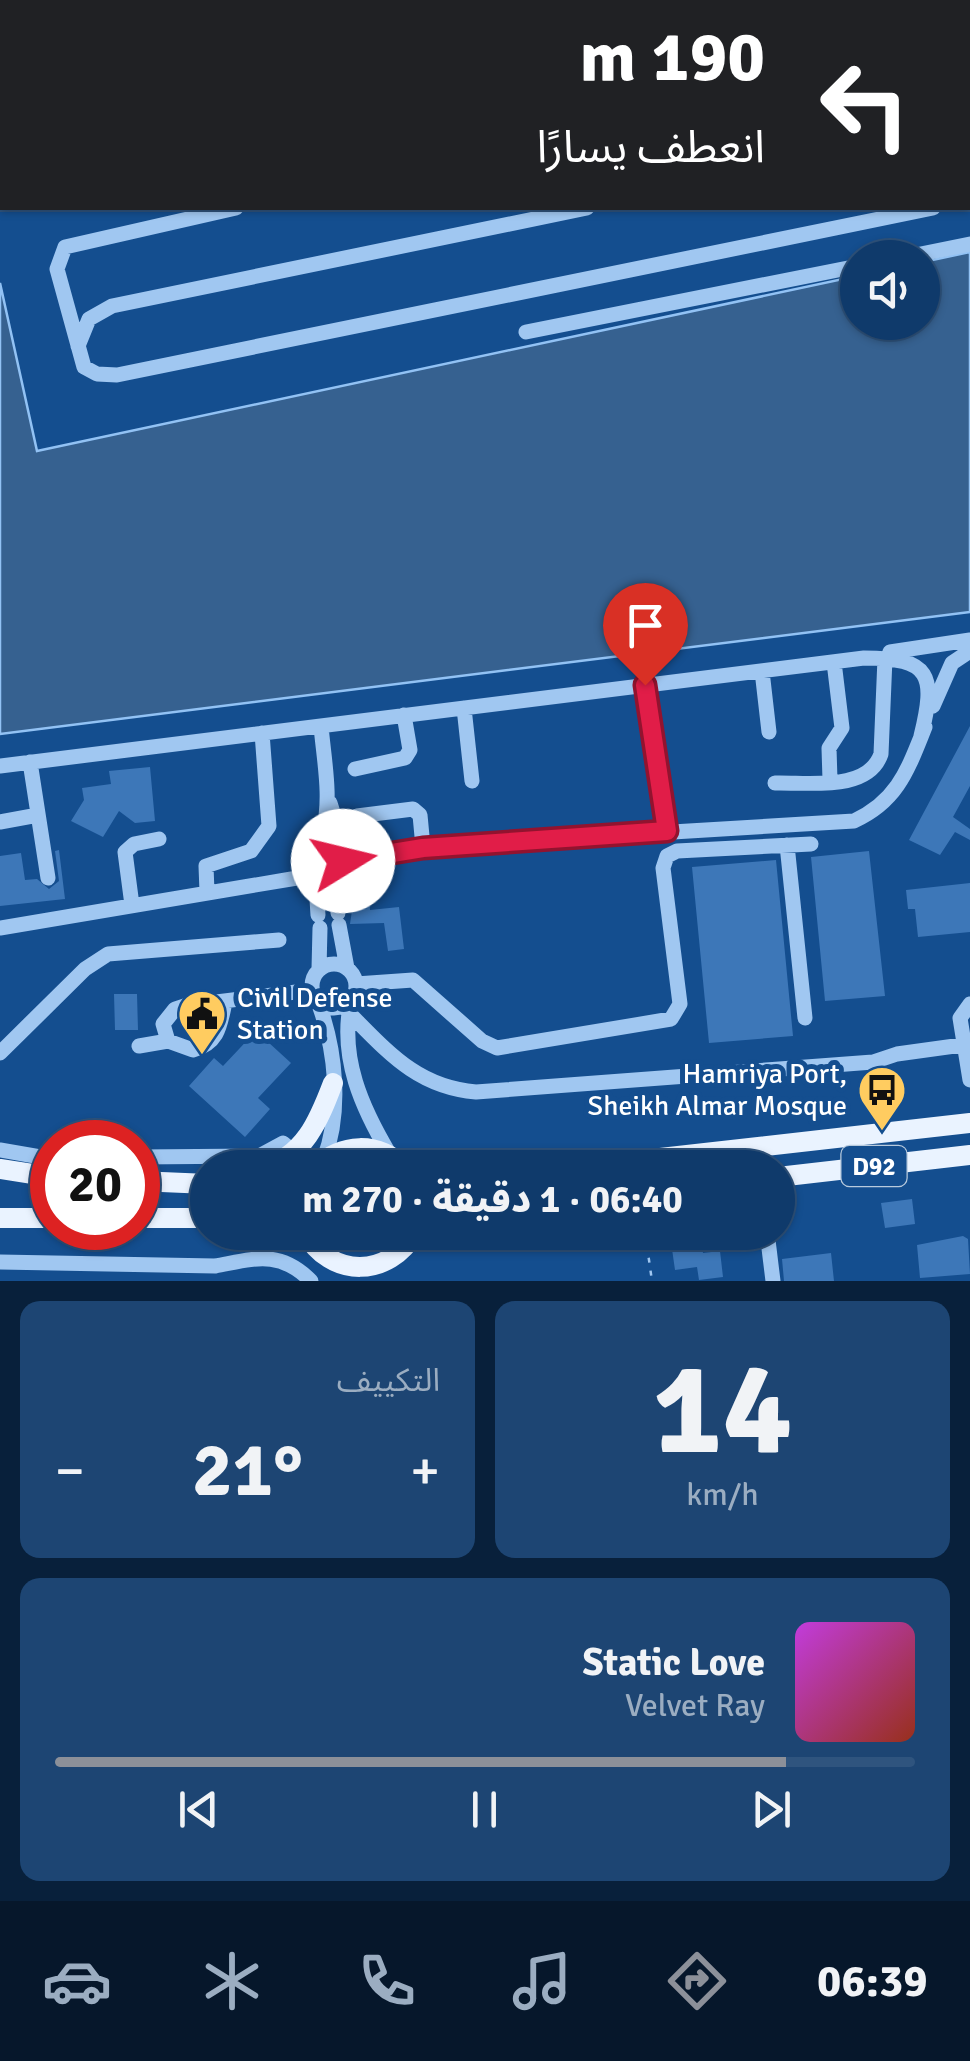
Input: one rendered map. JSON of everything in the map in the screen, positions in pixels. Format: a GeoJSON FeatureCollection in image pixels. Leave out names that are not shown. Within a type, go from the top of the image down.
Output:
{"type":"FeatureCollection","features":[{"type":"Feature","properties":{"kind":"main road"},"geometry":{"type":"LineString","coordinates":[[296,1150],[308,1136],[333,1083]]}},
{"type":"Feature","properties":{"kind":"main road","name":"D92"},"geometry":{"type":"LineString","coordinates":[[731,1150],[970,1123]]}},
{"type":"Feature","properties":{"kind":"main road","name":"D92"},"geometry":{"type":"LineString","coordinates":[[795,1175],[970,1155]]}},
{"type":"Feature","properties":{"kind":"main road"},"geometry":{"type":"LineString","coordinates":[[0,1170],[30,1174]]}},
{"type":"Feature","properties":{"kind":"main road"},"geometry":{"type":"LineString","coordinates":[[160,1181],[190,1183]]}},
{"type":"Feature","properties":{"kind":"main road"},"geometry":{"type":"LineString","coordinates":[[0,1218],[30,1218]]}},
{"type":"Feature","properties":{"kind":"main road"},"geometry":{"type":"LineString","coordinates":[[160,1218],[190,1218]]}},
{"type":"Feature","properties":{"kind":"main road"},"geometry":{"type":"LineString","coordinates":[[319,1250],[339,1281]]}},
{"type":"Feature","properties":{"kind":"main road"},"geometry":{"type":"LineString","coordinates":[[328,1259],[356,1268],[393,1258],[402,1250]]}},
{"type":"Feature","properties":{"kind":"main road"},"geometry":{"type":"LineString","coordinates":[[390,1281],[393,1258]]}},
{"type":"Feature","properties":{"kind":"street"},"geometry":{"type":"LineString","coordinates":[[227,210],[65,247],[57,269],[84,367],[110,376],[922,210]]}},
{"type":"Feature","properties":{"kind":"street"},"geometry":{"type":"LineString","coordinates":[[77,349],[90,319],[112,306],[577,210]]}},
{"type":"Feature","properties":{"kind":"street"},"geometry":{"type":"LineString","coordinates":[[940,250],[970,244]]}},
{"type":"Feature","properties":{"kind":"street"},"geometry":{"type":"LineString","coordinates":[[526,332],[840,270]]}},
{"type":"Feature","properties":{"kind":"street"},"geometry":{"type":"LineString","coordinates":[[0,766],[834,662],[970,640]]}},
{"type":"Feature","properties":{"kind":"street"},"geometry":{"type":"LineString","coordinates":[[314,854],[326,850],[342,859],[423,848],[854,821],[886,803],[898,790],[947,671],[970,651]]}},
{"type":"Feature","properties":{"kind":"street"},"geometry":{"type":"LineString","coordinates":[[864,658],[907,660],[928,681],[930,700],[921,736]]}},
{"type":"Feature","properties":{"kind":"street"},"geometry":{"type":"LineString","coordinates":[[776,784],[864,777],[879,761],[885,658]]}},
{"type":"Feature","properties":{"kind":"street"},"geometry":{"type":"LineString","coordinates":[[830,780],[830,748],[842,728],[834,662]]}},
{"type":"Feature","properties":{"kind":"street"},"geometry":{"type":"LineString","coordinates":[[762,671],[769,732]]}},
{"type":"Feature","properties":{"kind":"street"},"geometry":{"type":"LineString","coordinates":[[645,685],[667,831]]}},
{"type":"Feature","properties":{"kind":"street"},"geometry":{"type":"LineString","coordinates":[[464,708],[472,781]]}},
{"type":"Feature","properties":{"kind":"street"},"geometry":{"type":"LineString","coordinates":[[355,769],[406,758],[410,750],[404,715]]}},
{"type":"Feature","properties":{"kind":"street"},"geometry":{"type":"LineString","coordinates":[[320,726],[328,801],[342,840],[344,874],[336,884],[338,919],[347,968],[356,984],[350,1007],[358,1096],[393,1150]]}},
{"type":"Feature","properties":{"kind":"street"},"geometry":{"type":"LineString","coordinates":[[206,892],[206,866],[251,851],[270,826],[262,733]]}},
{"type":"Feature","properties":{"kind":"street"},"geometry":{"type":"LineString","coordinates":[[30,762],[48,878]]}},
{"type":"Feature","properties":{"kind":"street"},"geometry":{"type":"LineString","coordinates":[[324,1150],[334,1124],[333,1083],[327,1027],[315,996],[319,922],[308,864],[328,801]]}},
{"type":"Feature","properties":{"kind":"street"},"geometry":{"type":"LineString","coordinates":[[357,816],[413,809],[421,820],[423,848]]}},
{"type":"Feature","properties":{"kind":"street"},"geometry":{"type":"LineString","coordinates":[[0,822],[38,815]]}},
{"type":"Feature","properties":{"kind":"street"},"geometry":{"type":"LineString","coordinates":[[132,905],[125,852],[134,844],[158,840]]}},
{"type":"Feature","properties":{"kind":"street"},"geometry":{"type":"LineString","coordinates":[[356,984],[413,980],[482,1041],[497,1048],[672,1020],[680,1004],[665,859],[678,851],[811,844]]}},
{"type":"Feature","properties":{"kind":"street"},"geometry":{"type":"LineString","coordinates":[[787,846],[805,1018]]}},
{"type":"Feature","properties":{"kind":"street"},"geometry":{"type":"LineString","coordinates":[[0,928],[206,892],[313,880],[336,884]]}},
{"type":"Feature","properties":{"kind":"street"},"geometry":{"type":"LineString","coordinates":[[0,1053],[90,964],[108,954],[280,940]]}},
{"type":"Feature","properties":{"kind":"street"},"geometry":{"type":"LineString","coordinates":[[319,970],[330,964],[347,968]]}},
{"type":"Feature","properties":{"kind":"street"},"geometry":{"type":"LineString","coordinates":[[168,1042],[164,1024],[174,1009],[315,996],[335,1009],[350,1007]]}},
{"type":"Feature","properties":{"kind":"street"},"geometry":{"type":"LineString","coordinates":[[139,1046],[168,1042],[193,1050],[210,1043],[220,1029],[225,1002]]}},
{"type":"Feature","properties":{"kind":"street"},"geometry":{"type":"LineString","coordinates":[[970,1004],[960,1012],[970,1080]]}},
{"type":"Feature","properties":{"kind":"street"},"geometry":{"type":"LineString","coordinates":[[350,1007],[399,1064],[420,1078],[476,1092],[873,1062],[897,1054],[962,1045]]}},
{"type":"Feature","properties":{"kind":"street"},"geometry":{"type":"LineString","coordinates":[[269,1150],[283,1142],[292,1150]]}},
{"type":"Feature","properties":{"kind":"street"},"geometry":{"type":"LineString","coordinates":[[0,1150],[30,1155]]}},
{"type":"Feature","properties":{"kind":"street"},"geometry":{"type":"LineString","coordinates":[[160,1157],[190,1157]]}},
{"type":"Feature","properties":{"kind":"street"},"geometry":{"type":"LineString","coordinates":[[770,1250],[773,1281]]}},
{"type":"Feature","properties":{"kind":"street"},"geometry":{"type":"LineString","coordinates":[[0,1262],[210,1266],[242,1258],[271,1257],[294,1266],[310,1281]]}},
{"type":"Feature","properties":{"kind":"street"},"geometry":{"type":"LineString","coordinates":[[33,1281],[34,1263]]}},
{"type":"Feature","properties":{"kind":"path"},"geometry":{"type":"LineString","coordinates":[[648,1250],[652,1281]]}},
{"type":"Feature","properties":{"kind":"water"},"geometry":{"type":"Polygon","coordinates":[[[970,252],[970,612],[0,734],[0,283],[37,451],[840,280],[840,340],[940,340],[940,258],[970,252]]]}},
{"type":"Feature","properties":{"kind":"building"},"geometry":{"type":"Polygon","coordinates":[[[970,726],[970,786],[953,817],[970,829],[970,840],[955,832],[940,855],[909,840],[970,726]]]}},
{"type":"Feature","properties":{"kind":"building"},"geometry":{"type":"Polygon","coordinates":[[[150,767],[155,821],[135,823],[119,811],[103,837],[71,821],[84,800],[82,788],[111,784],[109,771],[150,767]]]}},
{"type":"Feature","properties":{"kind":"building"},"geometry":{"type":"Polygon","coordinates":[[[59,850],[65,899],[0,906],[0,856],[21,853],[25,880],[37,879],[49,889],[59,881],[55,851],[59,850]]]}},
{"type":"Feature","properties":{"kind":"building"},"geometry":{"type":"Polygon","coordinates":[[[869,851],[885,996],[825,1001],[811,857],[869,851]]]}},
{"type":"Feature","properties":{"kind":"building"},"geometry":{"type":"Polygon","coordinates":[[[776,860],[793,1036],[709,1043],[692,867],[776,860]]]}},
{"type":"Feature","properties":{"kind":"building"},"geometry":{"type":"Polygon","coordinates":[[[970,883],[970,932],[918,937],[915,909],[908,909],[906,890],[970,883]]]}},
{"type":"Feature","properties":{"kind":"building"},"geometry":{"type":"Polygon","coordinates":[[[369,896],[370,910],[399,907],[404,949],[388,951],[384,923],[350,924],[354,897],[369,896]]]}},
{"type":"Feature","properties":{"kind":"building"},"geometry":{"type":"Polygon","coordinates":[[[114,994],[137,994],[138,1030],[115,1030],[114,994]]]}},
{"type":"Feature","properties":{"kind":"building"},"geometry":{"type":"Polygon","coordinates":[[[256,1031],[291,1063],[258,1098],[270,1109],[245,1137],[189,1086],[214,1058],[223,1066],[256,1031]]]}},
{"type":"Feature","properties":{"kind":"building"},"geometry":{"type":"Polygon","coordinates":[[[912,1199],[915,1224],[885,1228],[881,1203],[912,1199]]]}},
{"type":"Feature","properties":{"kind":"building"},"geometry":{"type":"Polygon","coordinates":[[[963,1236],[968,1239],[970,1274],[920,1278],[917,1245],[963,1236]]]}},
{"type":"Feature","properties":{"kind":"building"},"geometry":{"type":"Polygon","coordinates":[[[672,1250],[720,1251],[723,1277],[699,1280],[697,1267],[675,1270],[672,1250]]]}},
{"type":"Feature","properties":{"kind":"building"},"geometry":{"type":"Polygon","coordinates":[[[831,1253],[834,1281],[784,1281],[782,1259],[831,1253]]]}},
{"type":"Feature","properties":{"kind":"place","name":"Civil Defense Station"},"geometry":{"type":"Point","coordinates":[202,1056]}},
{"type":"Feature","properties":{"kind":"place","name":"Hamriya Port, Sheikh Almar Mosque"},"geometry":{"type":"Point","coordinates":[882,1132]}},
{"type":"Feature","properties":{"kind":"route"},"geometry":{"type":"LineString","coordinates":[[343,861],[423,848],[667,831],[645,685]]}}]}
